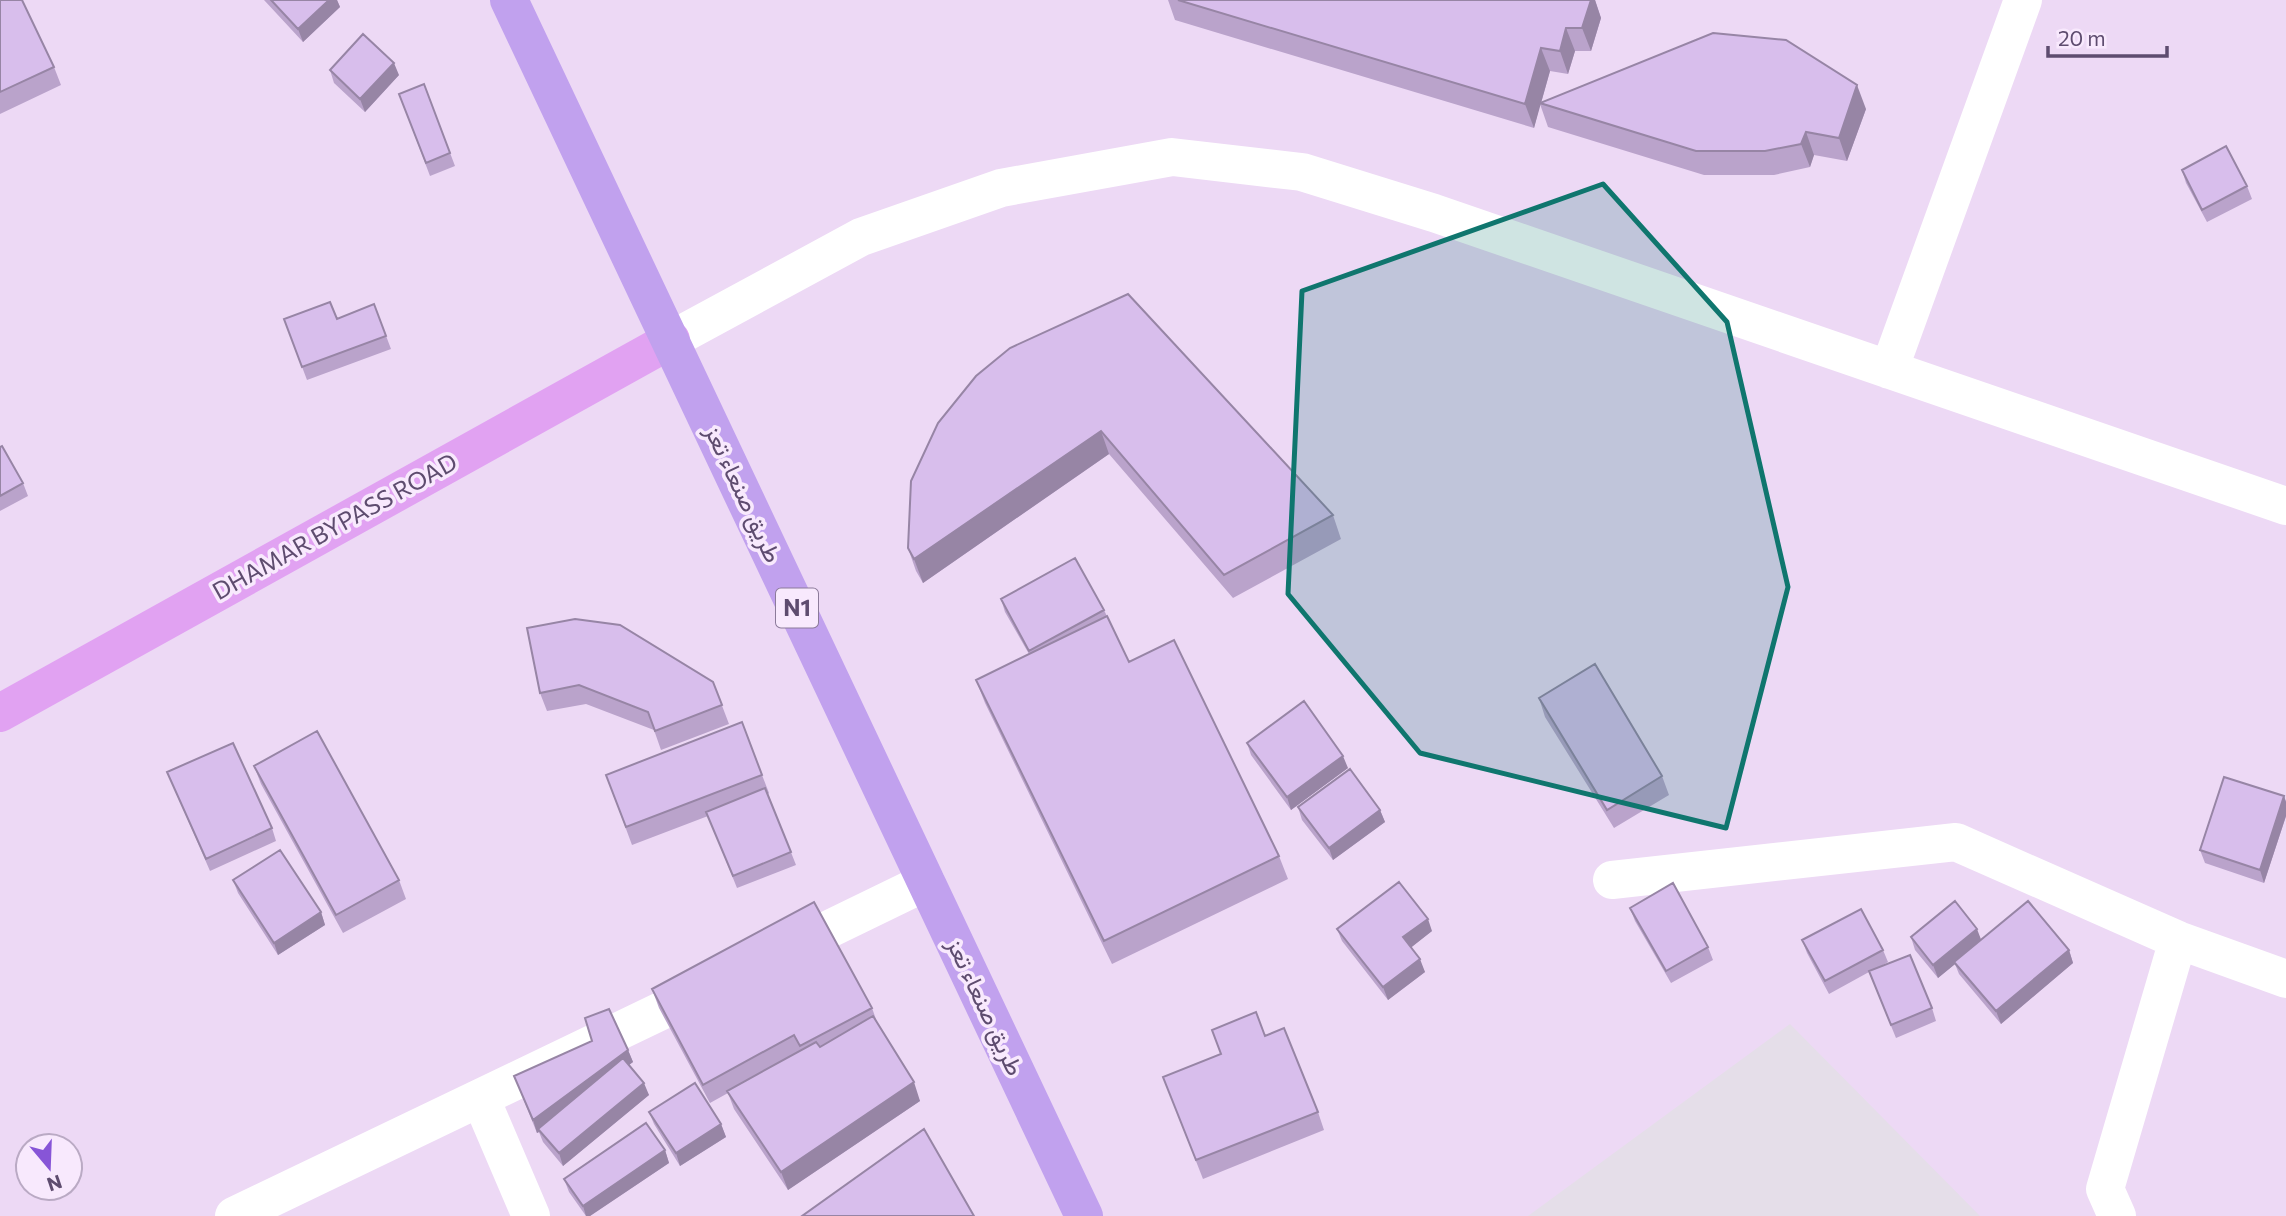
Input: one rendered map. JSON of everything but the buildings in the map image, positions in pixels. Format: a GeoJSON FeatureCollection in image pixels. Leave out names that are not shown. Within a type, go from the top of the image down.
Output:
{"type":"FeatureCollection","features":[{"type":"Feature","properties":{"kind":"highway","name":"طريق صنعاء تعز"},"geometry":{"type":"LineString","coordinates":[[509,0],[1084,1216]]}},
{"type":"Feature","properties":{"kind":"main road","name":"DHAMAR BYPASS ROAD"},"geometry":{"type":"LineString","coordinates":[[0,713],[671,340]]}},
{"type":"Feature","properties":{"kind":"street"},"geometry":{"type":"LineString","coordinates":[[1889,370],[2023,0]]}},
{"type":"Feature","properties":{"kind":"street"},"geometry":{"type":"LineString","coordinates":[[671,340],[861,237],[1001,188],[1172,157],[1302,172],[1434,213],[2286,506]]}},
{"type":"Feature","properties":{"kind":"street"},"geometry":{"type":"LineString","coordinates":[[1612,880],[1956,842],[2178,940],[2286,979]]}},
{"type":"Feature","properties":{"kind":"street"},"geometry":{"type":"LineString","coordinates":[[234,1216],[926,882]]}},
{"type":"Feature","properties":{"kind":"street"},"geometry":{"type":"LineString","coordinates":[[2117,1216],[2105,1188],[2178,940]]}},
{"type":"Feature","properties":{"kind":"street"},"geometry":{"type":"LineString","coordinates":[[481,1099],[531,1216]]}},
{"type":"Feature","properties":{"kind":"highlighted area"},"geometry":{"type":"Polygon","coordinates":[[[1603,184],[1727,322],[1788,587],[1726,828],[1420,753],[1288,594],[1302,291],[1603,184]]]}},
{"type":"Feature","properties":{"kind":"shaded area"},"geometry":{"type":"Polygon","coordinates":[[[0,0],[2286,0],[2286,1216],[0,1216],[0,0]]]}},
{"type":"Feature","properties":{"kind":"shaded area"},"geometry":{"type":"Polygon","coordinates":[[[1790,1024],[1980,1216],[1528,1216],[1790,1024]]]}}]}
